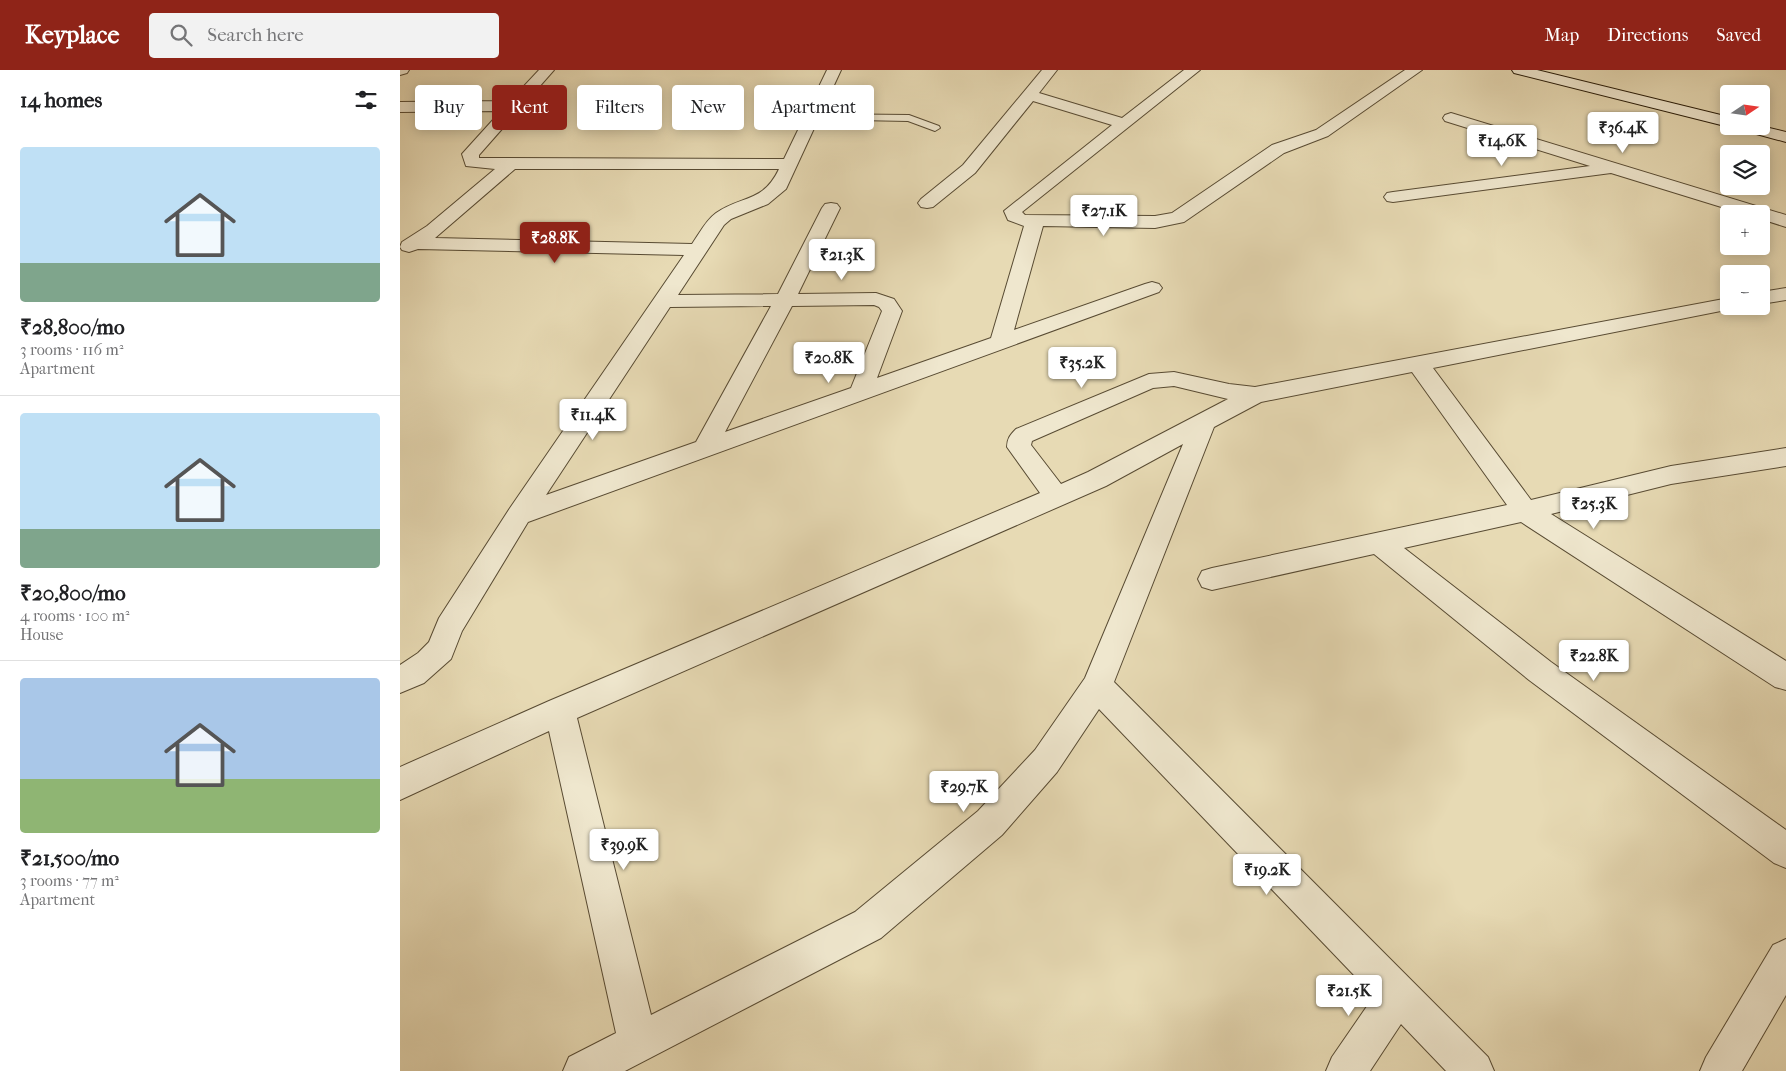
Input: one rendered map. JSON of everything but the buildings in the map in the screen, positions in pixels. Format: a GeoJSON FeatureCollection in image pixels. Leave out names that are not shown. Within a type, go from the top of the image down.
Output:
{"type":"FeatureCollection","features":[{"type":"Feature","properties":{"kind":"street"},"geometry":{"type":"LineString","coordinates":[[534,85],[548,70]]}},
{"type":"Feature","properties":{"kind":"street"},"geometry":{"type":"LineString","coordinates":[[827,85],[834,70]]}},
{"type":"Feature","properties":{"kind":"street"},"geometry":{"type":"LineString","coordinates":[[927,203],[969,169],[1050,70]]}},
{"type":"Feature","properties":{"kind":"street"},"geometry":{"type":"LineString","coordinates":[[1193,70],[1013,211],[1017,218],[1034,220],[1155,222],[1178,218],[1278,149],[1322,133],[1414,70]]}},
{"type":"Feature","properties":{"kind":"street"},"geometry":{"type":"LineString","coordinates":[[1519,70],[1720,120]]}},
{"type":"Feature","properties":{"kind":"street"},"geometry":{"type":"LineString","coordinates":[[1031,95],[1124,124]]}},
{"type":"Feature","properties":{"kind":"street"},"geometry":{"type":"LineString","coordinates":[[400,107],[492,106]]}},
{"type":"Feature","properties":{"kind":"street"},"geometry":{"type":"LineString","coordinates":[[1451,118],[1786,221]]}},
{"type":"Feature","properties":{"kind":"street"},"geometry":{"type":"LineString","coordinates":[[492,130],[470,154],[472,162],[511,164],[789,164]]}},
{"type":"Feature","properties":{"kind":"street"},"geometry":{"type":"LineString","coordinates":[[400,678],[421,668],[441,650],[449,627],[520,515],[696,250],[721,217],[762,200],[774,192],[780,185],[805,130]]}},
{"type":"Feature","properties":{"kind":"street"},"geometry":{"type":"LineString","coordinates":[[1770,133],[1786,137]]}},
{"type":"Feature","properties":{"kind":"street"},"geometry":{"type":"LineString","coordinates":[[407,247],[434,230],[511,164]]}},
{"type":"Feature","properties":{"kind":"street"},"geometry":{"type":"LineString","coordinates":[[1393,197],[1615,168]]}},
{"type":"Feature","properties":{"kind":"street"},"geometry":{"type":"LineString","coordinates":[[704,449],[785,300],[831,208]]}},
{"type":"Feature","properties":{"kind":"street"},"geometry":{"type":"LineString","coordinates":[[1000,343],[1034,220]]}},
{"type":"Feature","properties":{"kind":"street"},"geometry":{"type":"LineString","coordinates":[[407,247],[696,250]]}},
{"type":"Feature","properties":{"kind":"street"},"geometry":{"type":"LineString","coordinates":[[520,515],[1152,288]]}},
{"type":"Feature","properties":{"kind":"street"},"geometry":{"type":"LineString","coordinates":[[1770,297],[1786,294]]}},
{"type":"Feature","properties":{"kind":"street"},"geometry":{"type":"LineString","coordinates":[[663,301],[876,299],[891,306],[892,311],[860,393]]}},
{"type":"Feature","properties":{"kind":"street"},"geometry":{"type":"LineString","coordinates":[[400,784],[560,711],[1097,479],[1255,395],[1720,306]]}},
{"type":"Feature","properties":{"kind":"street"},"geometry":{"type":"LineString","coordinates":[[1418,364],[1526,511],[1786,677]]}},
{"type":"Feature","properties":{"kind":"street"},"geometry":{"type":"LineString","coordinates":[[1056,496],[1020,447],[1019,440],[1024,435],[1149,381],[1174,379],[1229,392],[1255,395]]}},
{"type":"Feature","properties":{"kind":"street"},"geometry":{"type":"LineString","coordinates":[[582,1071],[868,925],[990,823],[1046,761],[1097,686],[1204,422]]}},
{"type":"Feature","properties":{"kind":"street"},"geometry":{"type":"LineString","coordinates":[[1212,579],[1526,511],[1671,475],[1786,457]]}},
{"type":"Feature","properties":{"kind":"street"},"geometry":{"type":"LineString","coordinates":[[1379,543],[1540,671],[1786,851]]}},
{"type":"Feature","properties":{"kind":"street"},"geometry":{"type":"LineString","coordinates":[[1097,686],[1474,1071]]}},
{"type":"Feature","properties":{"kind":"street"},"geometry":{"type":"LineString","coordinates":[[560,711],[638,1043]]}},
{"type":"Feature","properties":{"kind":"street"},"geometry":{"type":"LineString","coordinates":[[1720,1071],[1786,960]]}},
{"type":"Feature","properties":{"kind":"street"},"geometry":{"type":"LineString","coordinates":[[1346,1071],[1398,994]]}},
{"type":"Feature","properties":{"kind":"lane"},"geometry":{"type":"LineString","coordinates":[[874,118],[909,118],[935,128]]}}]}
